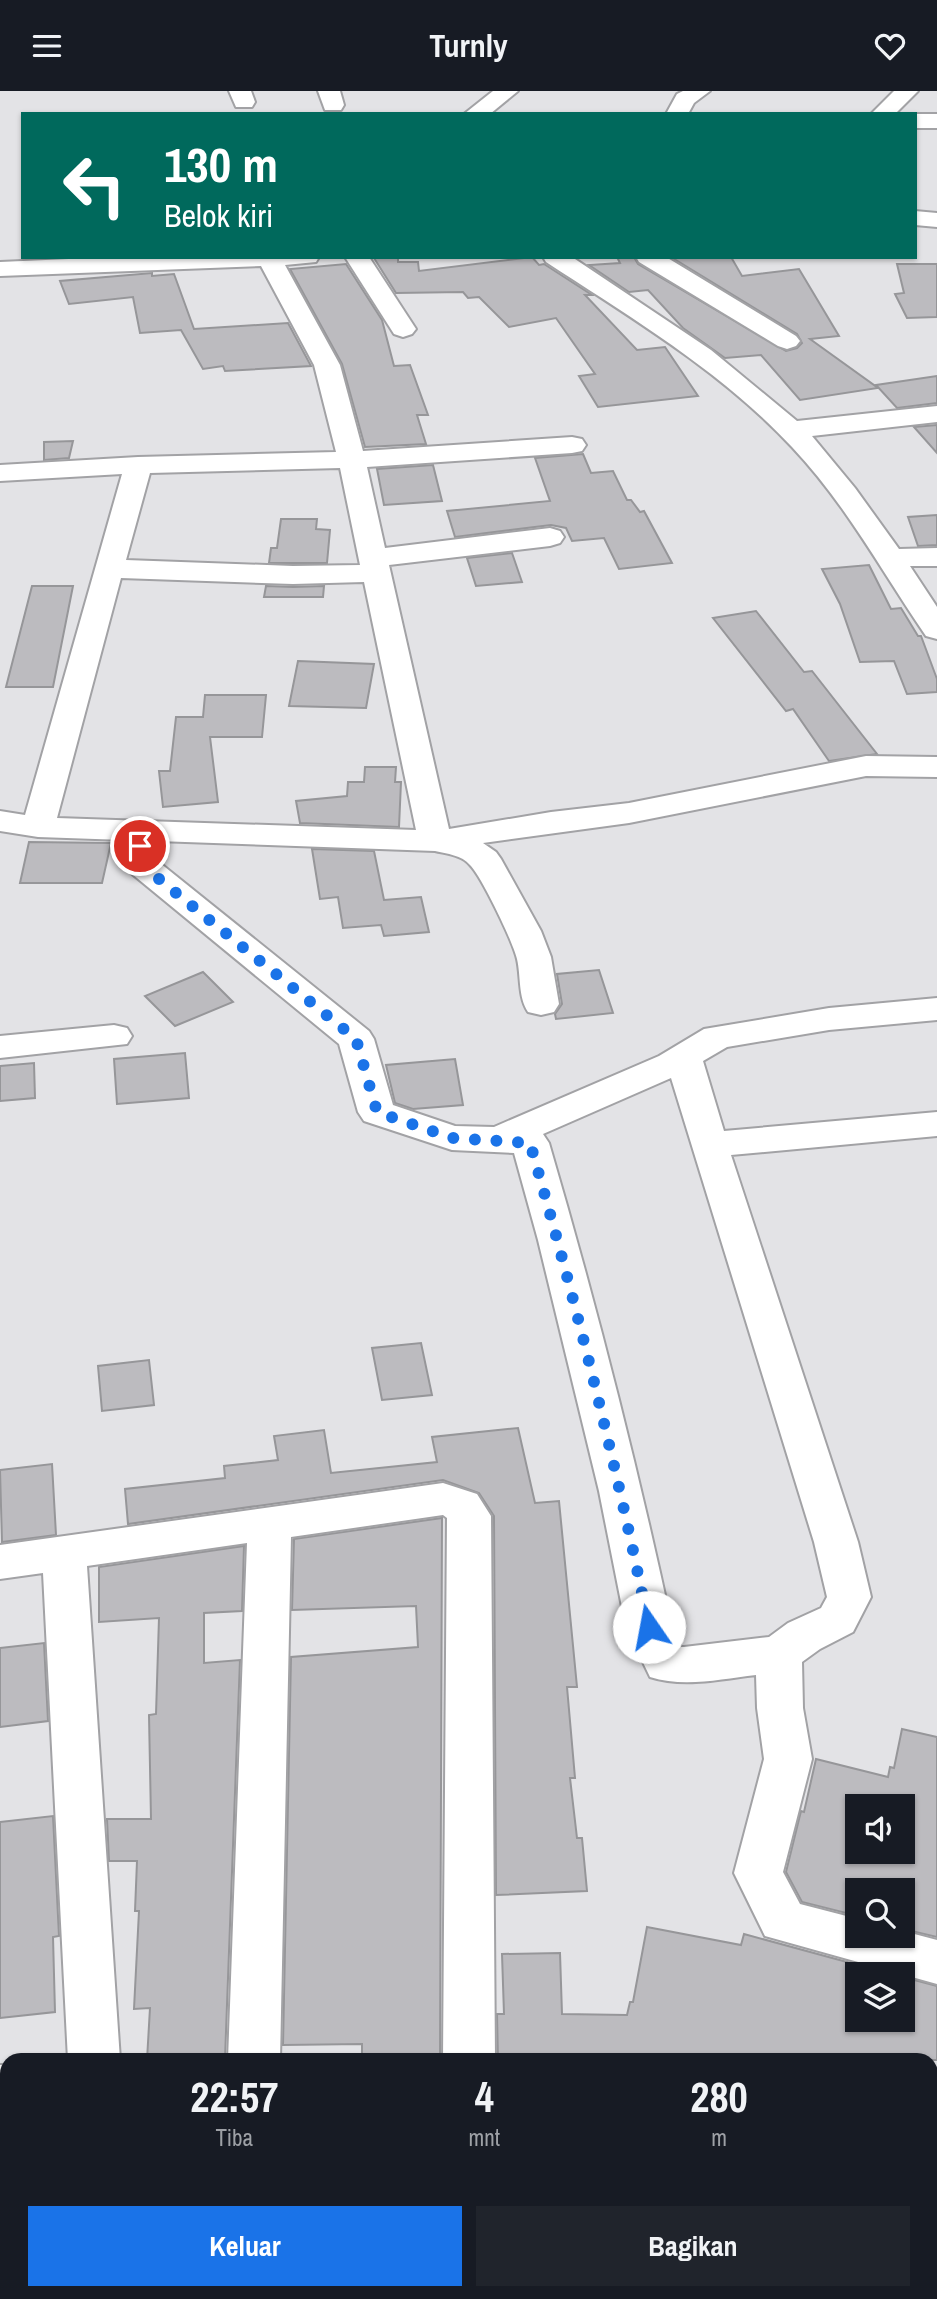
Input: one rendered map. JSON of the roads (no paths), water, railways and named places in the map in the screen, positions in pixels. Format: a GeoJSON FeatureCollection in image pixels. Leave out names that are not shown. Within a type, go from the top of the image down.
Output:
{"type":"FeatureCollection","features":[{"type":"Feature","properties":{"kind":"street"},"geometry":{"type":"LineString","coordinates":[[478,112],[507,91]]}},
{"type":"Feature","properties":{"kind":"street"},"geometry":{"type":"LineString","coordinates":[[678,112],[685,99],[699,91]]}},
{"type":"Feature","properties":{"kind":"street"},"geometry":{"type":"LineString","coordinates":[[884,112],[907,91]]}},
{"type":"Feature","properties":{"kind":"street"},"geometry":{"type":"LineString","coordinates":[[917,121],[937,121]]}},
{"type":"Feature","properties":{"kind":"street"},"geometry":{"type":"LineString","coordinates":[[917,218],[937,220]]}},
{"type":"Feature","properties":{"kind":"street"},"geometry":{"type":"LineString","coordinates":[[0,269],[108,261],[274,259],[325,360],[352,460],[435,841]]}},
{"type":"Feature","properties":{"kind":"street"},"geometry":{"type":"LineString","coordinates":[[358,259],[403,329]]}},
{"type":"Feature","properties":{"kind":"street"},"geometry":{"type":"LineString","coordinates":[[558,259],[709,359],[790,430],[831,474],[937,630]]}},
{"type":"Feature","properties":{"kind":"street"},"geometry":{"type":"LineString","coordinates":[[651,259],[787,341]]}},
{"type":"Feature","properties":{"kind":"street"},"geometry":{"type":"LineString","coordinates":[[790,430],[937,414]]}},
{"type":"Feature","properties":{"kind":"street"},"geometry":{"type":"LineString","coordinates":[[0,473],[138,465],[352,460],[572,445]]}},
{"type":"Feature","properties":{"kind":"street"},"geometry":{"type":"LineString","coordinates":[[37,827],[138,465]]}},
{"type":"Feature","properties":{"kind":"street"},"geometry":{"type":"LineString","coordinates":[[109,569],[180,569],[266,574],[374,566],[551,537]]}},
{"type":"Feature","properties":{"kind":"street"},"geometry":{"type":"LineString","coordinates":[[889,558],[937,557]]}},
{"type":"Feature","properties":{"kind":"street"},"geometry":{"type":"LineString","coordinates":[[435,841],[551,822],[629,813],[866,767],[937,767]]}},
{"type":"Feature","properties":{"kind":"street"},"geometry":{"type":"LineString","coordinates":[[0,821],[37,827],[435,841],[469,849],[484,859],[529,944],[534,957],[541,1004]]}},
{"type":"Feature","properties":{"kind":"street"},"geometry":{"type":"LineString","coordinates":[[142,830],[138,862],[356,1039],[377,1112],[452,1138],[530,1143],[558,1240],[621,1491],[649,1627],[666,1664],[684,1665],[779,1654],[804,1636],[837,1620],[849,1597],[836,1542],[683,1057]]}},
{"type":"Feature","properties":{"kind":"street"},"geometry":{"type":"LineString","coordinates":[[499,1139],[683,1057],[717,1037],[829,1019],[937,1009]]}},
{"type":"Feature","properties":{"kind":"street"},"geometry":{"type":"LineString","coordinates":[[0,1047],[114,1036]]}},
{"type":"Feature","properties":{"kind":"street"},"geometry":{"type":"LineString","coordinates":[[709,1145],[937,1124]]}},
{"type":"Feature","properties":{"kind":"street"},"geometry":{"type":"LineString","coordinates":[[0,1562],[443,1499],[456,1500],[466,1508],[469,1516],[469,2053]]}},
{"type":"Feature","properties":{"kind":"street"},"geometry":{"type":"LineString","coordinates":[[254,2053],[270,1523]]}},
{"type":"Feature","properties":{"kind":"street"},"geometry":{"type":"LineString","coordinates":[[64,1552],[94,2053]]}},
{"type":"Feature","properties":{"kind":"street"},"geometry":{"type":"LineString","coordinates":[[779,1654],[780,1707],[788,1759],[758,1873],[783,1921],[937,1962]]}}]}
